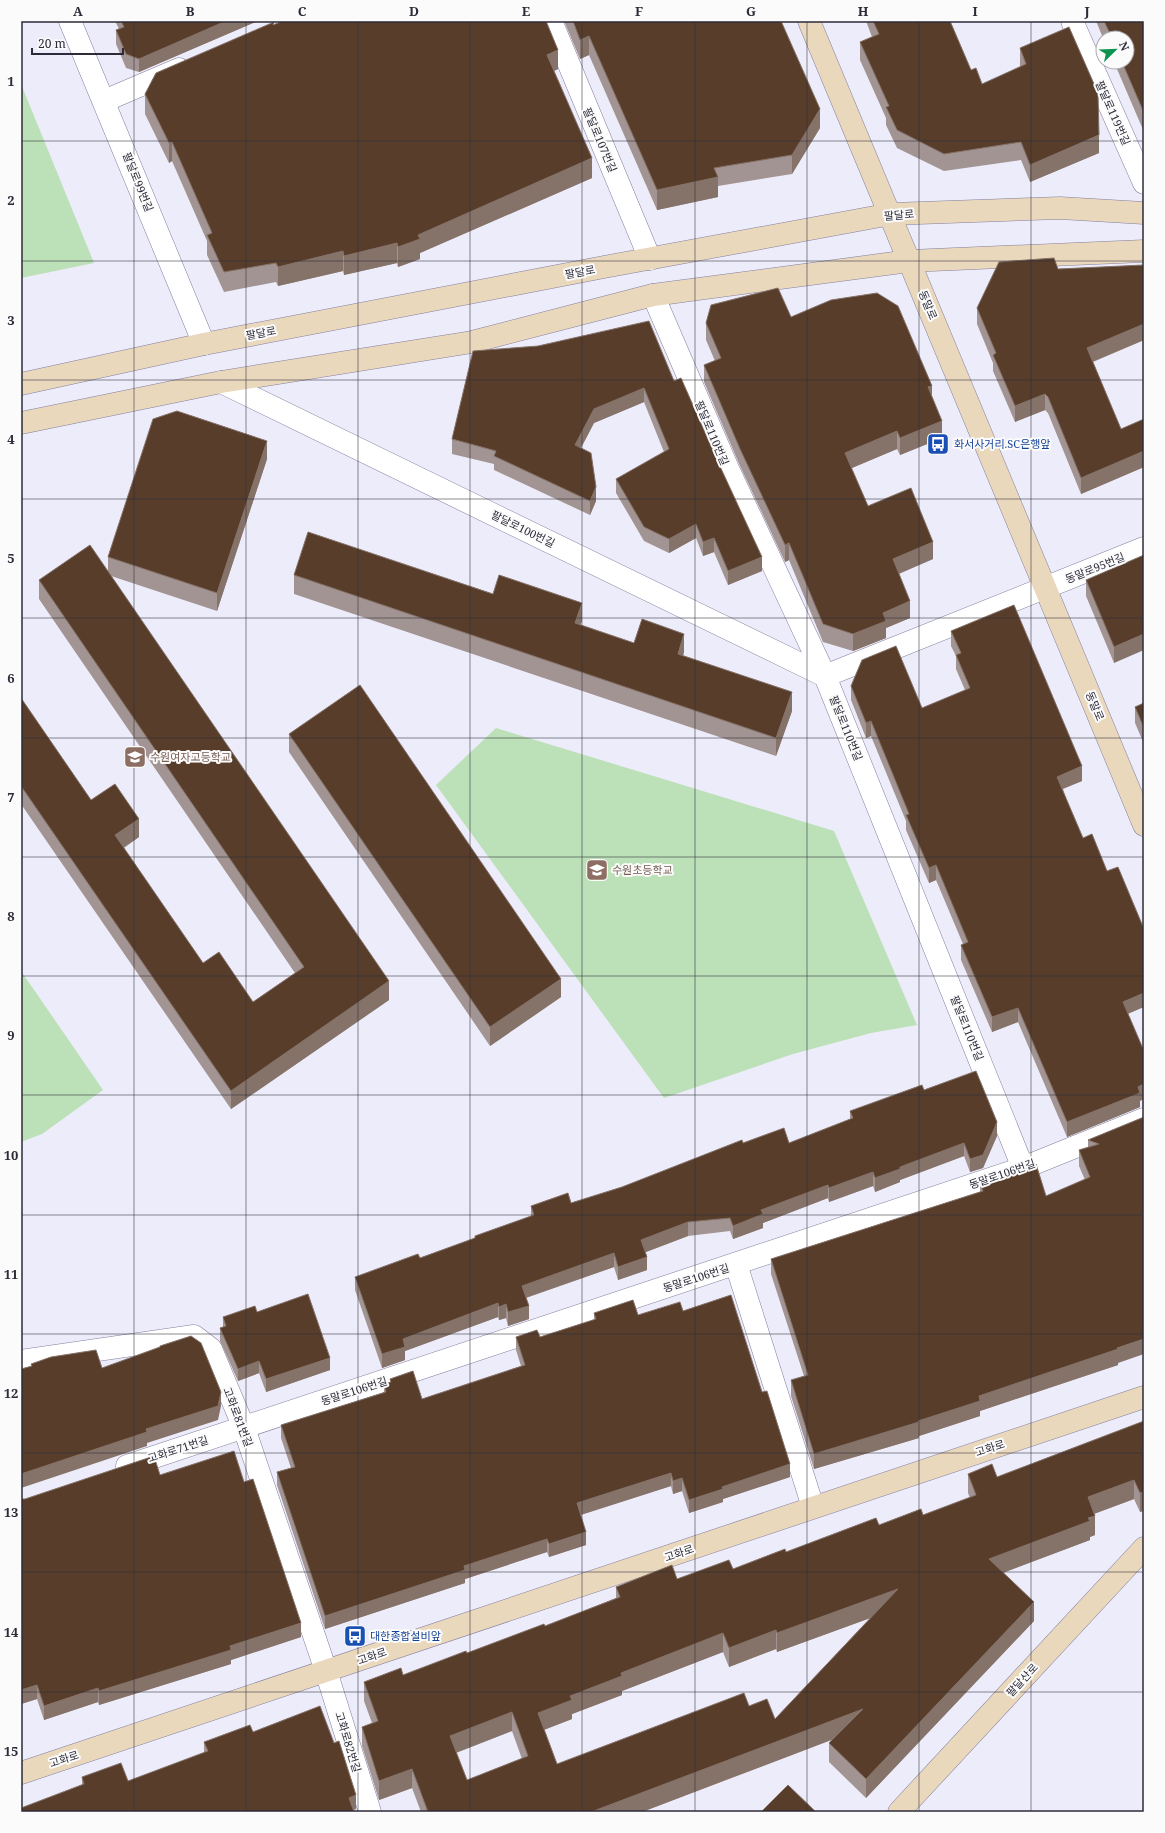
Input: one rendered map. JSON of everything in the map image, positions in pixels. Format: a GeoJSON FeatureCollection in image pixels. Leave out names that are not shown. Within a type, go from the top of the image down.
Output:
{"type":"FeatureCollection","features":[{"type":"Feature","properties":{"kind":"street","name":"팔달로99번길"},"geometry":{"type":"LineString","coordinates":[[70,21],[204,344]]}},
{"type":"Feature","properties":{"kind":"street","name":"팔달로107번길"},"geometry":{"type":"LineString","coordinates":[[551,21],[650,259]]}},
{"type":"Feature","properties":{"kind":"street","name":"동말로"},"geometry":{"type":"LineString","coordinates":[[810,21],[1144,825]]}},
{"type":"Feature","properties":{"kind":"street","name":"팔달로119번길"},"geometry":{"type":"LineString","coordinates":[[1072,21],[1144,183]]}},
{"type":"Feature","properties":{"kind":"street"},"geometry":{"type":"LineString","coordinates":[[104,101],[197,61]]}},
{"type":"Feature","properties":{"kind":"street","name":"팔달로"},"geometry":{"type":"LineString","coordinates":[[21,384],[204,344],[891,214],[1060,208],[1144,213]]}},
{"type":"Feature","properties":{"kind":"street"},"geometry":{"type":"LineString","coordinates":[[21,423],[221,382],[472,342],[653,295],[910,261],[1144,251]]}},
{"type":"Feature","properties":{"kind":"street","name":"팔달로110번길"},"geometry":{"type":"LineString","coordinates":[[653,295],[729,471],[825,676],[1023,1168]]}},
{"type":"Feature","properties":{"kind":"street","name":"팔달로100번길"},"geometry":{"type":"LineString","coordinates":[[221,382],[825,676]]}},
{"type":"Feature","properties":{"kind":"street","name":"동말로95번길"},"geometry":{"type":"LineString","coordinates":[[1046,588],[1144,548]]}},
{"type":"Feature","properties":{"kind":"street"},"geometry":{"type":"LineString","coordinates":[[825,676],[1046,588]]}},
{"type":"Feature","properties":{"kind":"street","name":"동말로106번길"},"geometry":{"type":"LineString","coordinates":[[244,1428],[1023,1168],[1144,1119]]}},
{"type":"Feature","properties":{"kind":"street"},"geometry":{"type":"LineString","coordinates":[[736,1264],[813,1507]]}},
{"type":"Feature","properties":{"kind":"street","name":"고화로81번길"},"geometry":{"type":"LineString","coordinates":[[21,1361],[194,1336],[211,1349],[244,1428],[326,1672]]}},
{"type":"Feature","properties":{"kind":"street","name":"고화로"},"geometry":{"type":"LineString","coordinates":[[21,1773],[1144,1397]]}},
{"type":"Feature","properties":{"kind":"street","name":"고화로71번길"},"geometry":{"type":"LineString","coordinates":[[110,1472],[244,1428]]}},
{"type":"Feature","properties":{"kind":"street","name":"팔달산로"},"geometry":{"type":"LineString","coordinates":[[899,1812],[1144,1548]]}},
{"type":"Feature","properties":{"kind":"street","name":"고화로82번길"},"geometry":{"type":"LineString","coordinates":[[326,1672],[370,1812]]}},
{"type":"Feature","properties":{"kind":"green space"},"geometry":{"type":"Polygon","coordinates":[[[21,84],[94,263],[21,278],[21,84]]]}},
{"type":"Feature","properties":{"kind":"green space"},"geometry":{"type":"Polygon","coordinates":[[[496,728],[834,831],[917,1025],[871,1033],[793,1054],[664,1098],[436,785],[496,728]]]}},
{"type":"Feature","properties":{"kind":"green space"},"geometry":{"type":"Polygon","coordinates":[[[21,971],[103,1090],[42,1134],[21,1142],[21,971]]]}},
{"type":"Feature","properties":{"kind":"building"},"geometry":{"type":"Polygon","coordinates":[[[121,21],[226,21],[139,59],[126,54],[116,30],[124,27],[121,21]]]}},
{"type":"Feature","properties":{"kind":"building"},"geometry":{"type":"Polygon","coordinates":[[[283,21],[546,21],[558,50],[547,55],[592,158],[418,235],[420,239],[398,247],[397,243],[344,256],[343,251],[278,267],[276,263],[224,272],[207,235],[212,233],[172,142],[169,143],[145,94],[156,73],[274,22],[273,25],[283,21]]]}},
{"type":"Feature","properties":{"kind":"building"},"geometry":{"type":"Polygon","coordinates":[[[573,21],[781,21],[820,109],[792,155],[714,168],[718,177],[657,190],[589,36],[580,40],[573,21]]]}},
{"type":"Feature","properties":{"kind":"building"},"geometry":{"type":"Polygon","coordinates":[[[873,21],[950,21],[971,70],[976,68],[982,84],[1026,64],[1020,48],[1069,27],[1098,93],[1099,135],[1030,165],[1021,142],[944,154],[897,130],[886,107],[889,106],[860,42],[879,34],[873,21]]]}},
{"type":"Feature","properties":{"kind":"building"},"geometry":{"type":"Polygon","coordinates":[[[1104,21],[1144,21],[1144,113],[1125,70],[1135,70],[1135,30],[1108,30],[1104,21]]]}},
{"type":"Feature","properties":{"kind":"building"},"geometry":{"type":"Polygon","coordinates":[[[1054,258],[1058,269],[1144,265],[1144,324],[1087,348],[1121,429],[1144,419],[1144,451],[1081,478],[1048,397],[1045,394],[1015,406],[993,355],[996,353],[977,308],[999,262],[1054,258]]]}},
{"type":"Feature","properties":{"kind":"building"},"geometry":{"type":"Polygon","coordinates":[[[778,288],[791,317],[831,300],[877,293],[898,306],[932,386],[928,387],[942,421],[900,438],[897,431],[845,453],[868,506],[911,488],[933,542],[893,559],[910,601],[883,613],[886,621],[853,634],[823,624],[789,543],[785,545],[740,449],[704,365],[721,358],[706,323],[711,305],[778,288]]]}},
{"type":"Feature","properties":{"kind":"building"},"geometry":{"type":"Polygon","coordinates":[[[649,321],[674,381],[681,378],[762,557],[728,571],[714,538],[703,542],[696,524],[669,539],[644,527],[616,479],[669,449],[644,388],[594,409],[575,445],[591,453],[596,487],[590,501],[494,456],[496,451],[452,439],[473,351],[538,346],[649,321]]]}},
{"type":"Feature","properties":{"kind":"building"},"geometry":{"type":"Polygon","coordinates":[[[177,411],[267,441],[217,593],[108,557],[153,419],[177,411]]]}},
{"type":"Feature","properties":{"kind":"building"},"geometry":{"type":"Polygon","coordinates":[[[308,532],[493,594],[499,575],[582,603],[575,623],[634,643],[642,619],[684,634],[678,654],[792,692],[776,738],[294,575],[308,532]]]}},
{"type":"Feature","properties":{"kind":"building"},"geometry":{"type":"Polygon","coordinates":[[[90,545],[389,981],[231,1091],[21,786],[21,698],[91,800],[115,784],[139,819],[115,835],[203,963],[219,952],[253,1002],[304,967],[39,580],[90,545]]]}},
{"type":"Feature","properties":{"kind":"building"},"geometry":{"type":"Polygon","coordinates":[[[1144,555],[1144,634],[1114,647],[1086,580],[1144,555]]]}},
{"type":"Feature","properties":{"kind":"building"},"geometry":{"type":"Polygon","coordinates":[[[1014,605],[1082,766],[1057,777],[1083,838],[1092,834],[1107,871],[1118,867],[1144,929],[1144,993],[1123,1002],[1144,1051],[1144,1084],[1138,1087],[1140,1093],[1067,1122],[1018,1008],[992,1017],[961,945],[968,942],[936,865],[929,868],[906,815],[909,814],[871,721],[866,723],[851,686],[862,660],[896,646],[922,708],[970,688],[956,655],[961,653],[951,631],[1014,605]]]}},
{"type":"Feature","properties":{"kind":"building"},"geometry":{"type":"Polygon","coordinates":[[[360,685],[561,979],[490,1027],[289,734],[360,685]]]}},
{"type":"Feature","properties":{"kind":"building"},"geometry":{"type":"Polygon","coordinates":[[[1144,703],[1144,728],[1135,707],[1144,703]]]}},
{"type":"Feature","properties":{"kind":"building"},"geometry":{"type":"Polygon","coordinates":[[[976,1071],[997,1122],[983,1155],[970,1159],[964,1143],[875,1178],[873,1172],[829,1188],[828,1185],[761,1210],[763,1214],[733,1226],[730,1218],[688,1222],[641,1240],[647,1257],[618,1267],[614,1253],[522,1286],[529,1306],[508,1312],[506,1304],[499,1307],[498,1303],[403,1339],[405,1347],[382,1354],[355,1277],[418,1254],[420,1258],[534,1215],[531,1206],[568,1193],[571,1203],[622,1187],[742,1140],[743,1143],[784,1128],[789,1143],[853,1118],[850,1111],[922,1085],[924,1090],[976,1071]]]}},
{"type":"Feature","properties":{"kind":"building"},"geometry":{"type":"Polygon","coordinates":[[[1144,1117],[1144,1339],[979,1396],[980,1401],[918,1421],[919,1422],[814,1454],[791,1380],[808,1375],[771,1259],[983,1191],[980,1182],[1036,1164],[1046,1196],[1090,1177],[1079,1150],[1099,1144],[1088,1140],[1144,1117]]]}},
{"type":"Feature","properties":{"kind":"building"},"geometry":{"type":"Polygon","coordinates":[[[308,1294],[330,1358],[266,1379],[259,1361],[238,1369],[220,1328],[226,1326],[223,1317],[255,1306],[257,1312],[308,1294]]]}},
{"type":"Feature","properties":{"kind":"building"},"geometry":{"type":"Polygon","coordinates":[[[731,1295],[762,1392],[767,1391],[790,1464],[689,1500],[682,1478],[673,1481],[671,1473],[577,1503],[586,1532],[549,1544],[547,1539],[464,1566],[465,1570],[325,1616],[277,1472],[295,1467],[281,1425],[386,1392],[384,1384],[391,1382],[390,1379],[413,1371],[422,1399],[525,1365],[516,1337],[537,1330],[540,1337],[596,1319],[594,1313],[633,1300],[638,1315],[680,1302],[683,1311],[731,1295]]]}},
{"type":"Feature","properties":{"kind":"building"},"geometry":{"type":"Polygon","coordinates":[[[191,1336],[201,1343],[221,1392],[218,1406],[146,1429],[147,1432],[21,1474],[21,1369],[32,1366],[31,1364],[51,1357],[96,1350],[102,1368],[191,1336]]]}},
{"type":"Feature","properties":{"kind":"building"},"geometry":{"type":"Polygon","coordinates":[[[1144,1421],[1144,1492],[1140,1493],[1134,1480],[1088,1497],[1095,1516],[1088,1518],[1090,1521],[989,1559],[1034,1602],[866,1779],[829,1743],[863,1709],[591,1812],[428,1812],[412,1769],[379,1781],[362,1727],[378,1721],[364,1682],[401,1668],[403,1675],[544,1624],[545,1626],[620,1597],[616,1587],[672,1565],[677,1579],[729,1560],[733,1569],[785,1549],[786,1552],[876,1518],[879,1525],[921,1509],[923,1515],[976,1495],[968,1474],[992,1464],[997,1477],[1144,1421]],[[898,1589],[777,1633],[776,1630],[729,1648],[723,1633],[621,1673],[622,1676],[570,1696],[572,1700],[538,1713],[557,1764],[744,1693],[749,1706],[767,1699],[775,1719],[898,1589]],[[512,1712],[450,1736],[467,1780],[528,1756],[512,1712]]]}},
{"type":"Feature","properties":{"kind":"building"},"geometry":{"type":"Polygon","coordinates":[[[234,1451],[244,1482],[253,1479],[301,1623],[230,1646],[231,1650],[99,1691],[98,1688],[44,1706],[37,1685],[21,1690],[21,1499],[25,1499],[154,1456],[160,1475],[234,1451]]]}},
{"type":"Feature","properties":{"kind":"building"},"geometry":{"type":"Polygon","coordinates":[[[320,1706],[334,1743],[339,1741],[356,1795],[349,1798],[354,1812],[21,1812],[21,1808],[84,1784],[82,1777],[121,1763],[128,1781],[208,1751],[204,1742],[250,1725],[253,1732],[320,1706]]]}},
{"type":"Feature","properties":{"kind":"building"},"geometry":{"type":"Polygon","coordinates":[[[788,1785],[816,1812],[761,1812],[788,1785]]]}},
{"type":"Feature","properties":{"kind":"place","name":"화서사거리.SC은행앞"},"geometry":{"type":"Point","coordinates":[938,444]}},
{"type":"Feature","properties":{"kind":"place","name":"수원여자고등학교"},"geometry":{"type":"Point","coordinates":[135,757]}},
{"type":"Feature","properties":{"kind":"place","name":"수원초등학교"},"geometry":{"type":"Point","coordinates":[597,870]}},
{"type":"Feature","properties":{"kind":"place","name":"대한종합설비앞"},"geometry":{"type":"Point","coordinates":[355,1636]}}]}
